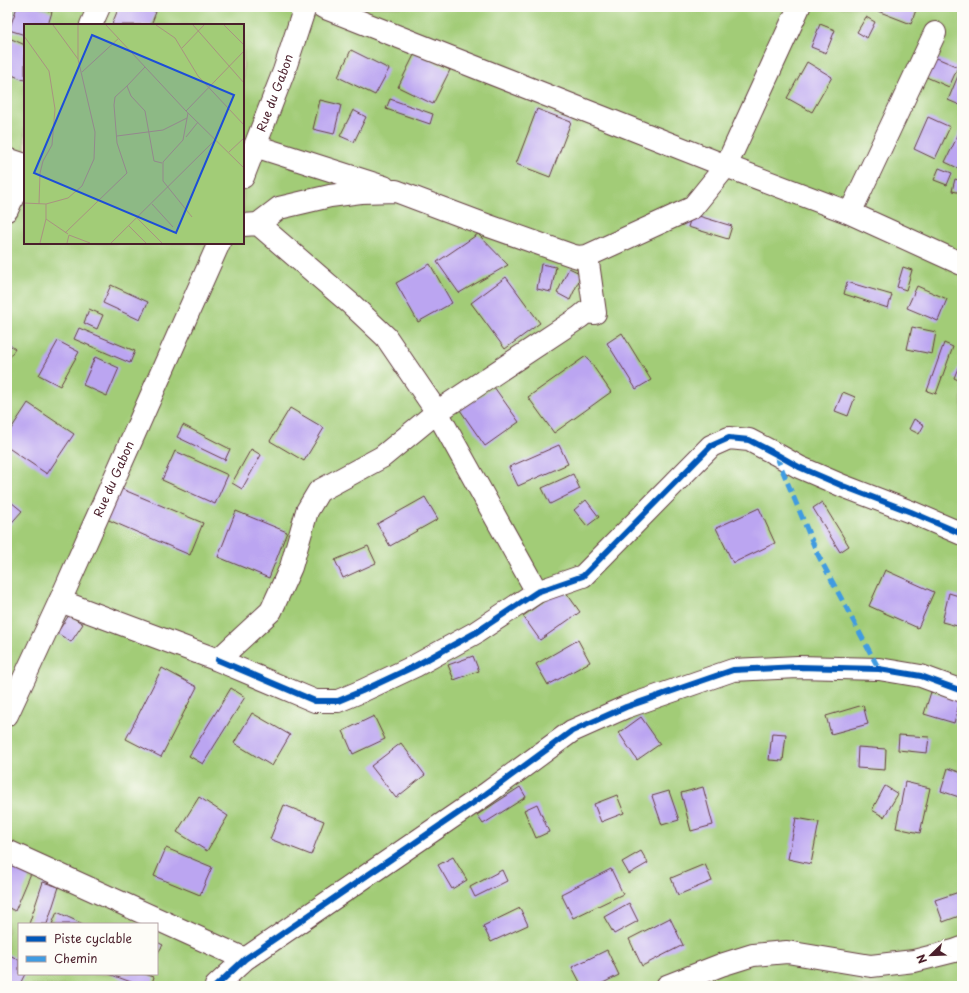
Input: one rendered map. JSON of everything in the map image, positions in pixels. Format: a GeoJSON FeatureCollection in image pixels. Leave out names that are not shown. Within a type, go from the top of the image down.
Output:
{"type":"FeatureCollection","features":[{"type":"Feature","properties":{"kind":"main road"},"geometry":{"type":"LineString","coordinates":[[91,24],[99,7]]}},
{"type":"Feature","properties":{"kind":"main road","name":"Rue du Gabon"},"geometry":{"type":"LineString","coordinates":[[244,174],[284,71],[305,7]]}},
{"type":"Feature","properties":{"kind":"main road"},"geometry":{"type":"LineString","coordinates":[[323,7],[726,166],[850,213],[962,264]]}},
{"type":"Feature","properties":{"kind":"main road"},"geometry":{"type":"LineString","coordinates":[[255,146],[396,191],[571,255],[578,257],[587,256],[692,208],[726,166],[799,7]]}},
{"type":"Feature","properties":{"kind":"main road"},"geometry":{"type":"LineString","coordinates":[[850,213],[935,33]]}},
{"type":"Feature","properties":{"kind":"main road"},"geometry":{"type":"LineString","coordinates":[[7,160],[24,165]]}},
{"type":"Feature","properties":{"kind":"main road"},"geometry":{"type":"LineString","coordinates":[[7,210],[24,172]]}},
{"type":"Feature","properties":{"kind":"main road"},"geometry":{"type":"LineString","coordinates":[[396,191],[361,192],[324,198],[280,208],[250,224],[351,304],[386,337],[437,412],[537,592]]}},
{"type":"Feature","properties":{"kind":"main road","name":"Rue du Gabon"},"geometry":{"type":"LineString","coordinates":[[7,715],[60,601],[213,245]]}},
{"type":"Feature","properties":{"kind":"main road"},"geometry":{"type":"LineString","coordinates":[[218,660],[271,611],[291,567],[307,511],[319,491],[382,457],[437,412],[586,312],[595,313],[587,256]]}},
{"type":"Feature","properties":{"kind":"main road"},"geometry":{"type":"LineString","coordinates":[[60,601],[218,660],[315,701],[338,702],[415,666],[475,633],[537,592],[583,576],[711,446],[729,438],[749,440],[799,467],[962,534]]}},
{"type":"Feature","properties":{"kind":"main road"},"geometry":{"type":"LineString","coordinates":[[216,986],[245,959],[486,794],[572,731],[626,707],[733,670],[790,667],[878,669],[921,676],[962,690]]}},
{"type":"Feature","properties":{"kind":"main road"},"geometry":{"type":"LineString","coordinates":[[7,851],[245,959]]}},
{"type":"Feature","properties":{"kind":"main road"},"geometry":{"type":"LineString","coordinates":[[667,986],[721,965],[753,955],[786,952],[871,966],[914,961],[962,948]]}},
{"type":"Feature","properties":{"kind":"green space"},"geometry":{"type":"Polygon","coordinates":[[[7,7],[962,7],[962,986],[7,986],[7,7]]]}},
{"type":"Feature","properties":{"kind":"building"},"geometry":{"type":"Polygon","coordinates":[[[17,7],[37,7],[52,12],[48,24],[24,24],[24,35],[9,30],[17,7]]]}},
{"type":"Feature","properties":{"kind":"building"},"geometry":{"type":"Polygon","coordinates":[[[119,7],[144,7],[156,12],[151,24],[112,24],[119,7]]]}},
{"type":"Feature","properties":{"kind":"building"},"geometry":{"type":"Polygon","coordinates":[[[876,7],[917,7],[911,24],[875,10],[876,7]]]}},
{"type":"Feature","properties":{"kind":"building"},"geometry":{"type":"Polygon","coordinates":[[[866,17],[875,22],[867,38],[857,32],[866,17]]]}},
{"type":"Feature","properties":{"kind":"building"},"geometry":{"type":"Polygon","coordinates":[[[820,24],[835,30],[826,53],[811,47],[820,24]]]}},
{"type":"Feature","properties":{"kind":"building"},"geometry":{"type":"Polygon","coordinates":[[[7,37],[24,45],[24,80],[7,73],[7,37]]]}},
{"type":"Feature","properties":{"kind":"building"},"geometry":{"type":"Polygon","coordinates":[[[351,50],[389,69],[375,95],[338,77],[351,50]]]}},
{"type":"Feature","properties":{"kind":"building"},"geometry":{"type":"Polygon","coordinates":[[[415,53],[450,70],[433,104],[398,87],[415,53]]]}},
{"type":"Feature","properties":{"kind":"building"},"geometry":{"type":"Polygon","coordinates":[[[932,56],[958,67],[949,87],[924,76],[932,56]]]}},
{"type":"Feature","properties":{"kind":"building"},"geometry":{"type":"Polygon","coordinates":[[[807,62],[832,77],[812,112],[787,98],[807,62]]]}},
{"type":"Feature","properties":{"kind":"building"},"geometry":{"type":"Polygon","coordinates":[[[962,66],[962,106],[948,100],[962,66]]]}},
{"type":"Feature","properties":{"kind":"building"},"geometry":{"type":"Polygon","coordinates":[[[390,99],[433,114],[430,124],[386,109],[390,99]]]}},
{"type":"Feature","properties":{"kind":"building"},"geometry":{"type":"Polygon","coordinates":[[[320,100],[341,105],[334,134],[313,129],[320,100]]]}},
{"type":"Feature","properties":{"kind":"building"},"geometry":{"type":"Polygon","coordinates":[[[537,109],[571,122],[550,177],[516,164],[537,109]]]}},
{"type":"Feature","properties":{"kind":"building"},"geometry":{"type":"Polygon","coordinates":[[[353,110],[366,117],[354,142],[340,136],[353,110]]]}},
{"type":"Feature","properties":{"kind":"building"},"geometry":{"type":"Polygon","coordinates":[[[928,117],[950,127],[935,159],[914,149],[928,117]]]}},
{"type":"Feature","properties":{"kind":"building"},"geometry":{"type":"Polygon","coordinates":[[[962,127],[962,170],[945,162],[962,127]]]}},
{"type":"Feature","properties":{"kind":"building"},"geometry":{"type":"Polygon","coordinates":[[[939,168],[952,173],[947,185],[934,180],[939,168]]]}},
{"type":"Feature","properties":{"kind":"building"},"geometry":{"type":"Polygon","coordinates":[[[955,179],[962,181],[962,193],[952,191],[955,179]]]}},
{"type":"Feature","properties":{"kind":"building"},"geometry":{"type":"Polygon","coordinates":[[[692,214],[732,226],[728,239],[688,227],[692,214]]]}},
{"type":"Feature","properties":{"kind":"building"},"geometry":{"type":"Polygon","coordinates":[[[478,234],[508,265],[459,293],[437,262],[478,234]]]}},
{"type":"Feature","properties":{"kind":"building"},"geometry":{"type":"Polygon","coordinates":[[[430,264],[452,303],[418,322],[396,283],[430,264]]]}},
{"type":"Feature","properties":{"kind":"building"},"geometry":{"type":"Polygon","coordinates":[[[541,264],[556,267],[551,292],[537,289],[541,264]]]}},
{"type":"Feature","properties":{"kind":"building"},"geometry":{"type":"Polygon","coordinates":[[[903,267],[912,270],[906,290],[897,287],[903,267]]]}},
{"type":"Feature","properties":{"kind":"building"},"geometry":{"type":"Polygon","coordinates":[[[569,268],[582,274],[570,300],[557,293],[569,268]]]}},
{"type":"Feature","properties":{"kind":"building"},"geometry":{"type":"Polygon","coordinates":[[[506,277],[540,323],[505,349],[471,303],[506,277]]]}},
{"type":"Feature","properties":{"kind":"building"},"geometry":{"type":"Polygon","coordinates":[[[847,282],[892,295],[888,308],[844,294],[847,282]]]}},
{"type":"Feature","properties":{"kind":"building"},"geometry":{"type":"Polygon","coordinates":[[[111,285],[148,302],[140,320],[103,303],[111,285]]]}},
{"type":"Feature","properties":{"kind":"building"},"geometry":{"type":"Polygon","coordinates":[[[917,286],[947,299],[938,321],[907,308],[917,286]]]}},
{"type":"Feature","properties":{"kind":"building"},"geometry":{"type":"Polygon","coordinates":[[[89,309],[103,315],[97,329],[84,323],[89,309]]]}},
{"type":"Feature","properties":{"kind":"building"},"geometry":{"type":"Polygon","coordinates":[[[912,327],[936,332],[932,354],[907,349],[912,327]]]}},
{"type":"Feature","properties":{"kind":"building"},"geometry":{"type":"Polygon","coordinates":[[[79,328],[135,351],[130,363],[74,339],[79,328]]]}},
{"type":"Feature","properties":{"kind":"building"},"geometry":{"type":"Polygon","coordinates":[[[622,333],[651,380],[636,389],[607,343],[622,333]]]}},
{"type":"Feature","properties":{"kind":"building"},"geometry":{"type":"Polygon","coordinates":[[[58,341],[79,352],[60,386],[39,375],[58,341]]]}},
{"type":"Feature","properties":{"kind":"building"},"geometry":{"type":"Polygon","coordinates":[[[7,343],[15,349],[7,361],[7,343]]]}},
{"type":"Feature","properties":{"kind":"building"},"geometry":{"type":"Polygon","coordinates":[[[944,343],[953,347],[936,394],[927,391],[944,343]]]}},
{"type":"Feature","properties":{"kind":"building"},"geometry":{"type":"Polygon","coordinates":[[[586,356],[611,392],[554,433],[528,397],[586,356]]]}},
{"type":"Feature","properties":{"kind":"building"},"geometry":{"type":"Polygon","coordinates":[[[95,357],[119,368],[107,396],[83,385],[95,357]]]}},
{"type":"Feature","properties":{"kind":"building"},"geometry":{"type":"Polygon","coordinates":[[[962,358],[962,382],[954,378],[962,358]]]}},
{"type":"Feature","properties":{"kind":"building"},"geometry":{"type":"Polygon","coordinates":[[[494,387],[519,422],[485,446],[460,410],[494,387]]]}},
{"type":"Feature","properties":{"kind":"building"},"geometry":{"type":"Polygon","coordinates":[[[843,392],[855,397],[848,416],[835,411],[843,392]]]}},
{"type":"Feature","properties":{"kind":"building"},"geometry":{"type":"Polygon","coordinates":[[[28,403],[74,434],[47,474],[7,447],[7,435],[28,403]]]}},
{"type":"Feature","properties":{"kind":"building"},"geometry":{"type":"Polygon","coordinates":[[[290,408],[324,428],[304,461],[270,441],[290,408]]]}},
{"type":"Feature","properties":{"kind":"building"},"geometry":{"type":"Polygon","coordinates":[[[914,419],[924,425],[919,434],[909,429],[914,419]]]}},
{"type":"Feature","properties":{"kind":"building"},"geometry":{"type":"Polygon","coordinates":[[[183,425],[230,449],[225,460],[177,437],[183,425]]]}},
{"type":"Feature","properties":{"kind":"building"},"geometry":{"type":"Polygon","coordinates":[[[559,445],[568,464],[518,486],[509,467],[559,445]]]}},
{"type":"Feature","properties":{"kind":"building"},"geometry":{"type":"Polygon","coordinates":[[[251,449],[261,455],[242,489],[232,483],[251,449]]]}},
{"type":"Feature","properties":{"kind":"building"},"geometry":{"type":"Polygon","coordinates":[[[175,451],[228,475],[215,504],[162,480],[175,451]]]}},
{"type":"Feature","properties":{"kind":"building"},"geometry":{"type":"Polygon","coordinates":[[[573,474],[580,489],[550,504],[542,488],[573,474]]]}},
{"type":"Feature","properties":{"kind":"building"},"geometry":{"type":"Polygon","coordinates":[[[117,487],[203,523],[190,555],[104,518],[117,487]]]}},
{"type":"Feature","properties":{"kind":"building"},"geometry":{"type":"Polygon","coordinates":[[[425,497],[438,519],[390,546],[377,524],[425,497]]]}},
{"type":"Feature","properties":{"kind":"building"},"geometry":{"type":"Polygon","coordinates":[[[586,500],[599,517],[587,526],[574,510],[586,500]]]}},
{"type":"Feature","properties":{"kind":"building"},"geometry":{"type":"Polygon","coordinates":[[[11,502],[22,511],[7,528],[7,507],[11,502]]]}},
{"type":"Feature","properties":{"kind":"building"},"geometry":{"type":"Polygon","coordinates":[[[822,502],[849,546],[840,552],[813,508],[822,502]]]}},
{"type":"Feature","properties":{"kind":"building"},"geometry":{"type":"Polygon","coordinates":[[[759,508],[775,543],[733,563],[716,528],[759,508]]]}},
{"type":"Feature","properties":{"kind":"building"},"geometry":{"type":"Polygon","coordinates":[[[236,511],[287,532],[269,578],[218,557],[236,511]]]}},
{"type":"Feature","properties":{"kind":"building"},"geometry":{"type":"Polygon","coordinates":[[[368,546],[376,563],[343,578],[335,560],[368,546]]]}},
{"type":"Feature","properties":{"kind":"building"},"geometry":{"type":"Polygon","coordinates":[[[885,570],[934,592],[918,628],[869,606],[885,570]]]}},
{"type":"Feature","properties":{"kind":"building"},"geometry":{"type":"Polygon","coordinates":[[[563,588],[580,612],[540,640],[523,616],[563,588]]]}},
{"type":"Feature","properties":{"kind":"building"},"geometry":{"type":"Polygon","coordinates":[[[949,593],[962,597],[961,627],[942,622],[949,593]]]}},
{"type":"Feature","properties":{"kind":"building"},"geometry":{"type":"Polygon","coordinates":[[[69,615],[83,624],[71,642],[57,633],[69,615]]]}},
{"type":"Feature","properties":{"kind":"building"},"geometry":{"type":"Polygon","coordinates":[[[578,640],[590,662],[548,685],[536,664],[578,640]]]}},
{"type":"Feature","properties":{"kind":"building"},"geometry":{"type":"Polygon","coordinates":[[[473,656],[479,671],[454,680],[448,665],[473,656]]]}},
{"type":"Feature","properties":{"kind":"building"},"geometry":{"type":"Polygon","coordinates":[[[162,668],[197,687],[161,757],[126,739],[162,668]]]}},
{"type":"Feature","properties":{"kind":"building"},"geometry":{"type":"Polygon","coordinates":[[[231,688],[245,697],[203,764],[189,756],[231,688]]]}},
{"type":"Feature","properties":{"kind":"building"},"geometry":{"type":"Polygon","coordinates":[[[931,692],[960,700],[954,723],[924,714],[931,692]]]}},
{"type":"Feature","properties":{"kind":"building"},"geometry":{"type":"Polygon","coordinates":[[[863,705],[868,724],[831,734],[826,716],[863,705]]]}},
{"type":"Feature","properties":{"kind":"building"},"geometry":{"type":"Polygon","coordinates":[[[252,713],[290,735],[272,766],[234,743],[252,713]]]}},
{"type":"Feature","properties":{"kind":"building"},"geometry":{"type":"Polygon","coordinates":[[[374,716],[385,739],[353,754],[343,731],[374,716]]]}},
{"type":"Feature","properties":{"kind":"building"},"geometry":{"type":"Polygon","coordinates":[[[641,717],[660,744],[637,760],[619,733],[641,717]]]}},
{"type":"Feature","properties":{"kind":"building"},"geometry":{"type":"Polygon","coordinates":[[[772,733],[786,734],[783,761],[769,760],[772,733]]]}},
{"type":"Feature","properties":{"kind":"building"},"geometry":{"type":"Polygon","coordinates":[[[899,735],[929,737],[927,753],[898,750],[899,735]]]}},
{"type":"Feature","properties":{"kind":"building"},"geometry":{"type":"Polygon","coordinates":[[[401,743],[425,775],[396,798],[371,766],[401,743]]]}},
{"type":"Feature","properties":{"kind":"building"},"geometry":{"type":"Polygon","coordinates":[[[858,747],[886,749],[885,770],[857,768],[858,747]]]}},
{"type":"Feature","properties":{"kind":"building"},"geometry":{"type":"Polygon","coordinates":[[[948,768],[962,773],[962,798],[941,791],[948,768]]]}},
{"type":"Feature","properties":{"kind":"building"},"geometry":{"type":"Polygon","coordinates":[[[905,782],[930,788],[920,833],[896,828],[905,782]]]}},
{"type":"Feature","properties":{"kind":"building"},"geometry":{"type":"Polygon","coordinates":[[[885,786],[898,794],[884,817],[872,810],[885,786]]]}},
{"type":"Feature","properties":{"kind":"building"},"geometry":{"type":"Polygon","coordinates":[[[520,787],[526,797],[483,824],[477,815],[520,787]]]}},
{"type":"Feature","properties":{"kind":"building"},"geometry":{"type":"Polygon","coordinates":[[[703,787],[713,825],[691,831],[681,793],[703,787]]]}},
{"type":"Feature","properties":{"kind":"building"},"geometry":{"type":"Polygon","coordinates":[[[669,791],[679,820],[662,825],[652,796],[669,791]]]}},
{"type":"Feature","properties":{"kind":"building"},"geometry":{"type":"Polygon","coordinates":[[[617,795],[624,813],[601,822],[594,804],[617,795]]]}},
{"type":"Feature","properties":{"kind":"building"},"geometry":{"type":"Polygon","coordinates":[[[199,797],[228,816],[207,851],[177,832],[199,797]]]}},
{"type":"Feature","properties":{"kind":"building"},"geometry":{"type":"Polygon","coordinates":[[[537,804],[549,832],[536,838],[524,810],[537,804]]]}},
{"type":"Feature","properties":{"kind":"building"},"geometry":{"type":"Polygon","coordinates":[[[284,805],[324,821],[311,855],[270,839],[284,805]]]}},
{"type":"Feature","properties":{"kind":"building"},"geometry":{"type":"Polygon","coordinates":[[[796,818],[819,822],[811,864],[788,859],[796,818]]]}},
{"type":"Feature","properties":{"kind":"building"},"geometry":{"type":"Polygon","coordinates":[[[166,848],[212,867],[200,895],[154,876],[166,848]]]}},
{"type":"Feature","properties":{"kind":"building"},"geometry":{"type":"Polygon","coordinates":[[[641,851],[648,863],[629,874],[622,862],[641,851]]]}},
{"type":"Feature","properties":{"kind":"building"},"geometry":{"type":"Polygon","coordinates":[[[453,857],[467,880],[452,889],[438,865],[453,857]]]}},
{"type":"Feature","properties":{"kind":"building"},"geometry":{"type":"Polygon","coordinates":[[[7,861],[32,871],[15,911],[7,907],[7,861]]]}},
{"type":"Feature","properties":{"kind":"building"},"geometry":{"type":"Polygon","coordinates":[[[705,864],[712,881],[678,895],[671,878],[705,864]]]}},
{"type":"Feature","properties":{"kind":"building"},"geometry":{"type":"Polygon","coordinates":[[[611,869],[623,894],[573,918],[561,894],[611,869]]]}},
{"type":"Feature","properties":{"kind":"building"},"geometry":{"type":"Polygon","coordinates":[[[502,870],[507,881],[475,897],[470,887],[502,870]]]}},
{"type":"Feature","properties":{"kind":"building"},"geometry":{"type":"Polygon","coordinates":[[[43,882],[59,887],[47,923],[29,923],[43,882]]]}},
{"type":"Feature","properties":{"kind":"building"},"geometry":{"type":"Polygon","coordinates":[[[962,891],[962,915],[943,922],[935,900],[962,891]]]}},
{"type":"Feature","properties":{"kind":"building"},"geometry":{"type":"Polygon","coordinates":[[[629,903],[638,921],[614,934],[604,917],[629,903]]]}},
{"type":"Feature","properties":{"kind":"building"},"geometry":{"type":"Polygon","coordinates":[[[520,908],[528,925],[491,942],[483,926],[520,908]]]}},
{"type":"Feature","properties":{"kind":"building"},"geometry":{"type":"Polygon","coordinates":[[[57,912],[81,923],[52,923],[57,912]]]}},
{"type":"Feature","properties":{"kind":"building"},"geometry":{"type":"Polygon","coordinates":[[[670,918],[683,945],[642,966],[629,939],[670,918]]]}},
{"type":"Feature","properties":{"kind":"building"},"geometry":{"type":"Polygon","coordinates":[[[158,942],[163,945],[158,952],[158,942]]]}},
{"type":"Feature","properties":{"kind":"building"},"geometry":{"type":"Polygon","coordinates":[[[607,950],[619,975],[597,986],[582,986],[572,967],[607,950]]]}},
{"type":"Feature","properties":{"kind":"building"},"geometry":{"type":"Polygon","coordinates":[[[8,954],[18,959],[18,975],[24,975],[19,986],[15,986],[7,982],[8,954]]]}},
{"type":"Feature","properties":{"kind":"building"},"geometry":{"type":"Polygon","coordinates":[[[112,975],[148,975],[154,977],[151,986],[142,986],[112,975]]]}},
{"type":"Feature","properties":{"kind":"marked path"},"geometry":{"type":"LineString","coordinates":[[776,455],[817,553],[879,669]]}},
{"type":"Feature","properties":{"kind":"cycle path"},"geometry":{"type":"LineString","coordinates":[[218,660],[315,701],[338,701],[362,691],[415,666],[475,633],[537,592],[583,576],[711,446],[729,438],[749,440],[799,467],[962,534]]}},
{"type":"Feature","properties":{"kind":"cycle path"},"geometry":{"type":"LineString","coordinates":[[216,986],[245,959],[486,794],[572,731],[626,707],[733,670],[798,667],[879,669],[921,676],[962,691]]}}]}
